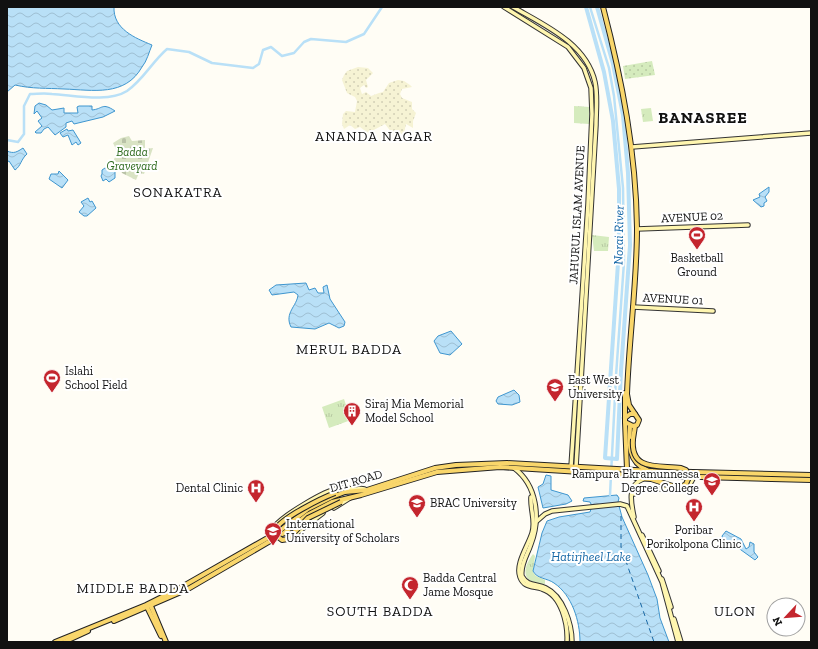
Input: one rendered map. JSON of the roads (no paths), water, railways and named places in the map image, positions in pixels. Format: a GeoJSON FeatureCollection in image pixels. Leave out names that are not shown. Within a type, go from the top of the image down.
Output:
{"type":"FeatureCollection","features":[{"type":"Feature","properties":{"kind":"main road"},"geometry":{"type":"LineString","coordinates":[[603,7],[618,65],[632,147],[637,230],[627,394],[629,405],[639,419],[635,426],[632,439],[635,455],[641,463],[649,466],[681,468],[686,470],[689,477],[686,484],[679,488],[651,479],[636,478],[624,471]]}},
{"type":"Feature","properties":{"kind":"main road"},"geometry":{"type":"LineString","coordinates":[[623,92],[631,156],[634,229],[625,394],[624,471]]}},
{"type":"Feature","properties":{"kind":"main road"},"geometry":{"type":"LineString","coordinates":[[625,420],[630,414],[635,414]]}},
{"type":"Feature","properties":{"kind":"main road"},"geometry":{"type":"LineString","coordinates":[[625,420],[630,426],[630,449],[633,459],[642,467],[653,471]]}},
{"type":"Feature","properties":{"kind":"main road"},"geometry":{"type":"LineString","coordinates":[[630,426],[635,426]]}},
{"type":"Feature","properties":{"kind":"main road","name":"DIT ROAD"},"geometry":{"type":"LineString","coordinates":[[179,591],[273,535],[308,509],[345,492],[367,490],[444,466],[506,463],[624,471]]}},
{"type":"Feature","properties":{"kind":"main road","name":"DIT ROAD"},"geometry":{"type":"LineString","coordinates":[[148,606],[236,561],[284,533],[310,513],[336,500],[348,499],[426,474],[480,468],[514,468],[598,473],[624,471]]}},
{"type":"Feature","properties":{"kind":"main road"},"geometry":{"type":"LineString","coordinates":[[624,471],[811,475]]}},
{"type":"Feature","properties":{"kind":"main road"},"geometry":{"type":"LineString","coordinates":[[629,475],[811,480]]}},
{"type":"Feature","properties":{"kind":"main road"},"geometry":{"type":"LineString","coordinates":[[345,492],[335,493],[311,504],[280,524],[276,528],[276,535],[280,540],[288,539],[305,521],[348,499]]}},
{"type":"Feature","properties":{"kind":"main road"},"geometry":{"type":"LineString","coordinates":[[55,642],[148,606]]}},
{"type":"Feature","properties":{"kind":"main road"},"geometry":{"type":"LineString","coordinates":[[64,642],[148,606]]}},
{"type":"Feature","properties":{"kind":"main road"},"geometry":{"type":"LineString","coordinates":[[148,606],[165,642]]}},
{"type":"Feature","properties":{"kind":"street","name":"JAHURUL ISLAM AVENUE"},"geometry":{"type":"LineString","coordinates":[[504,7],[566,45],[578,58],[587,73],[591,88],[592,114],[590,204],[580,431],[576,467]]}},
{"type":"Feature","properties":{"kind":"street","name":"JAHURUL ISLAM AVENUE"},"geometry":{"type":"LineString","coordinates":[[513,7],[571,44],[586,62],[592,73],[596,87],[590,204],[575,431],[571,467]]}},
{"type":"Feature","properties":{"kind":"street"},"geometry":{"type":"LineString","coordinates":[[632,147],[811,133]]}},
{"type":"Feature","properties":{"kind":"street","name":"AVENUE 02"},"geometry":{"type":"LineString","coordinates":[[637,230],[748,225]]}},
{"type":"Feature","properties":{"kind":"street","name":"AVENUE 01"},"geometry":{"type":"LineString","coordinates":[[633,307],[713,311]]}},
{"type":"Feature","properties":{"kind":"street"},"geometry":{"type":"LineString","coordinates":[[576,404],[581,405]]}},
{"type":"Feature","properties":{"kind":"street"},"geometry":{"type":"LineString","coordinates":[[575,431],[580,431]]}},
{"type":"Feature","properties":{"kind":"street"},"geometry":{"type":"LineString","coordinates":[[574,439],[579,439]]}},
{"type":"Feature","properties":{"kind":"street"},"geometry":{"type":"LineString","coordinates":[[572,459],[577,460]]}},
{"type":"Feature","properties":{"kind":"street"},"geometry":{"type":"LineString","coordinates":[[514,468],[526,479],[532,493],[537,522],[533,539],[522,567],[522,576],[529,584],[543,586],[552,592],[564,609],[569,624],[570,642]]}},
{"type":"Feature","properties":{"kind":"street"},"geometry":{"type":"LineString","coordinates":[[631,514],[634,491],[637,488],[681,490],[688,487],[694,477]]}},
{"type":"Feature","properties":{"kind":"street"},"geometry":{"type":"LineString","coordinates":[[644,478],[633,486],[632,506],[635,521],[665,584],[671,613]]}},
{"type":"Feature","properties":{"kind":"street"},"geometry":{"type":"LineString","coordinates":[[273,535],[274,528],[282,520],[308,503],[333,490],[344,488],[363,488],[367,490]]}},
{"type":"Feature","properties":{"kind":"street"},"geometry":{"type":"LineString","coordinates":[[532,493],[533,528],[519,568],[519,575],[524,583],[534,589],[546,591],[557,602],[566,622],[570,642]]}},
{"type":"Feature","properties":{"kind":"street"},"geometry":{"type":"LineString","coordinates":[[284,533],[293,536],[318,515],[348,499]]}},
{"type":"Feature","properties":{"kind":"street"},"geometry":{"type":"LineString","coordinates":[[537,522],[550,511],[620,504],[627,506],[655,569],[674,622],[678,641]]}},
{"type":"Feature","properties":{"kind":"street"},"geometry":{"type":"LineString","coordinates":[[667,602],[672,631],[678,641]]}},
{"type":"Feature","properties":{"kind":"water"},"geometry":{"type":"Polygon","coordinates":[[[7,7],[114,7],[117,21],[126,32],[152,45],[145,62],[135,77],[127,83],[108,90],[33,88],[15,85],[7,92],[7,7]]]}},
{"type":"Feature","properties":{"kind":"water"},"geometry":{"type":"Polygon","coordinates":[[[39,103],[46,105],[52,110],[64,108],[64,113],[78,113],[77,107],[79,106],[92,106],[92,110],[105,106],[115,111],[103,117],[74,124],[72,121],[66,123],[66,127],[55,135],[48,127],[41,133],[36,133],[35,132],[42,126],[38,121],[42,118],[37,111],[34,114],[35,106],[39,103]]]}},
{"type":"Feature","properties":{"kind":"water"},"geometry":{"type":"Polygon","coordinates":[[[67,129],[68,131],[73,130],[81,143],[78,145],[76,142],[72,145],[68,135],[63,137],[60,133],[67,129]]]}},
{"type":"Feature","properties":{"kind":"water"},"geometry":{"type":"Polygon","coordinates":[[[23,148],[27,154],[23,158],[19,167],[15,170],[9,161],[7,162],[7,151],[15,152],[23,148]]]}},
{"type":"Feature","properties":{"kind":"water"},"geometry":{"type":"Polygon","coordinates":[[[105,168],[115,169],[115,178],[109,182],[106,179],[103,181],[101,176],[102,170],[105,168]]]}},
{"type":"Feature","properties":{"kind":"water"},"geometry":{"type":"Polygon","coordinates":[[[59,171],[68,180],[62,188],[49,179],[51,174],[58,174],[59,171]]]}},
{"type":"Feature","properties":{"kind":"water"},"geometry":{"type":"Polygon","coordinates":[[[769,187],[769,192],[765,197],[767,201],[764,203],[764,206],[761,207],[753,200],[760,197],[759,194],[769,187]]]}},
{"type":"Feature","properties":{"kind":"water"},"geometry":{"type":"Polygon","coordinates":[[[88,198],[90,202],[92,201],[96,208],[87,216],[84,216],[79,212],[84,206],[81,202],[88,198]]]}},
{"type":"Feature","properties":{"kind":"water"},"geometry":{"type":"Polygon","coordinates":[[[306,283],[309,290],[315,288],[318,293],[324,293],[323,287],[327,285],[330,299],[345,322],[344,326],[339,328],[329,323],[315,329],[291,327],[289,318],[298,295],[294,292],[272,295],[269,290],[276,285],[306,283]]]}},
{"type":"Feature","properties":{"kind":"water"},"geometry":{"type":"Polygon","coordinates":[[[451,331],[462,344],[450,355],[440,353],[434,341],[438,336],[451,331]]]}},
{"type":"Feature","properties":{"kind":"water"},"geometry":{"type":"Polygon","coordinates":[[[514,390],[519,395],[520,402],[512,405],[498,404],[496,401],[498,397],[514,390]]]}},
{"type":"Feature","properties":{"kind":"water"},"geometry":{"type":"Polygon","coordinates":[[[546,475],[551,476],[551,490],[568,495],[572,501],[566,504],[543,508],[538,487],[543,484],[546,475]]]}},
{"type":"Feature","properties":{"kind":"water","name":"Hatirjheel Lake"},"geometry":{"type":"Polygon","coordinates":[[[617,495],[619,498],[618,502],[622,517],[657,599],[660,618],[669,642],[580,642],[577,617],[566,594],[554,583],[537,576],[533,571],[542,533],[547,521],[559,517],[590,512],[592,506],[590,502],[583,501],[584,498],[617,495]]]}},
{"type":"Feature","properties":{"kind":"water"},"geometry":{"type":"Polygon","coordinates":[[[726,531],[741,539],[746,549],[749,547],[750,542],[754,544],[754,552],[758,557],[755,560],[730,542],[723,539],[722,536],[726,531]]]}},
{"type":"Feature","properties":{"kind":"waterway"},"geometry":{"type":"LineString","coordinates":[[7,140],[18,142],[24,134],[24,106],[30,94],[80,97],[110,97],[119,95],[133,87],[167,49],[189,52],[212,63],[253,68],[259,64],[263,50],[271,47],[282,56],[294,53],[304,42],[311,39],[346,42],[364,34],[382,7]]}},
{"type":"Feature","properties":{"kind":"waterway","name":"Norai River"},"geometry":{"type":"LineString","coordinates":[[586,7],[604,72],[613,121],[619,189],[619,248],[605,458],[617,459],[621,371],[630,245],[628,173],[623,115],[613,64],[597,7]]}},
{"type":"Feature","properties":{"kind":"waterway","name":"Norai River"},"geometry":{"type":"LineString","coordinates":[[590,7],[609,68],[614,96],[623,188],[624,262],[610,495]]}},
{"type":"Feature","properties":{"kind":"place","name":"Basketball Ground"},"geometry":{"type":"Point","coordinates":[697,250]}},
{"type":"Feature","properties":{"kind":"place","name":"Islahi School Field"},"geometry":{"type":"Point","coordinates":[52,393]}},
{"type":"Feature","properties":{"kind":"place","name":"East West University"},"geometry":{"type":"Point","coordinates":[555,402]}},
{"type":"Feature","properties":{"kind":"place","name":"Siraj Mia Memorial Model School"},"geometry":{"type":"Point","coordinates":[352,426]}},
{"type":"Feature","properties":{"kind":"place","name":"Rampura Ekramunnessa Degree College"},"geometry":{"type":"Point","coordinates":[712,496]}},
{"type":"Feature","properties":{"kind":"place","name":"Dental Clinic"},"geometry":{"type":"Point","coordinates":[256,503]}},
{"type":"Feature","properties":{"kind":"place","name":"BRAC University"},"geometry":{"type":"Point","coordinates":[417,518]}},
{"type":"Feature","properties":{"kind":"place","name":"Poribar Porikolpona Clinic"},"geometry":{"type":"Point","coordinates":[694,522]}},
{"type":"Feature","properties":{"kind":"place","name":"International University of Scholars"},"geometry":{"type":"Point","coordinates":[273,546]}},
{"type":"Feature","properties":{"kind":"place","name":"Badda Central Jame Mosque"},"geometry":{"type":"Point","coordinates":[410,600]}},
{"type":"Feature","properties":{"kind":"district","name":"BANASREE"},"geometry":{"type":"Point","coordinates":[703,117]}},
{"type":"Feature","properties":{"kind":"district","name":"ANANDA NAGAR"},"geometry":{"type":"Point","coordinates":[374,136]}},
{"type":"Feature","properties":{"kind":"district","name":"SONAKATRA"},"geometry":{"type":"Point","coordinates":[178,192]}},
{"type":"Feature","properties":{"kind":"district","name":"MERUL BADDA"},"geometry":{"type":"Point","coordinates":[349,349]}},
{"type":"Feature","properties":{"kind":"district","name":"MIDDLE BADDA"},"geometry":{"type":"Point","coordinates":[133,588]}},
{"type":"Feature","properties":{"kind":"district","name":"SOUTH BADDA"},"geometry":{"type":"Point","coordinates":[380,611]}},
{"type":"Feature","properties":{"kind":"district","name":"ULON"},"geometry":{"type":"Point","coordinates":[735,611]}},
{"type":"Feature","properties":{"kind":"park label","name":"Badda Graveyard"},"geometry":{"type":"Point","coordinates":[132,159]}}]}
